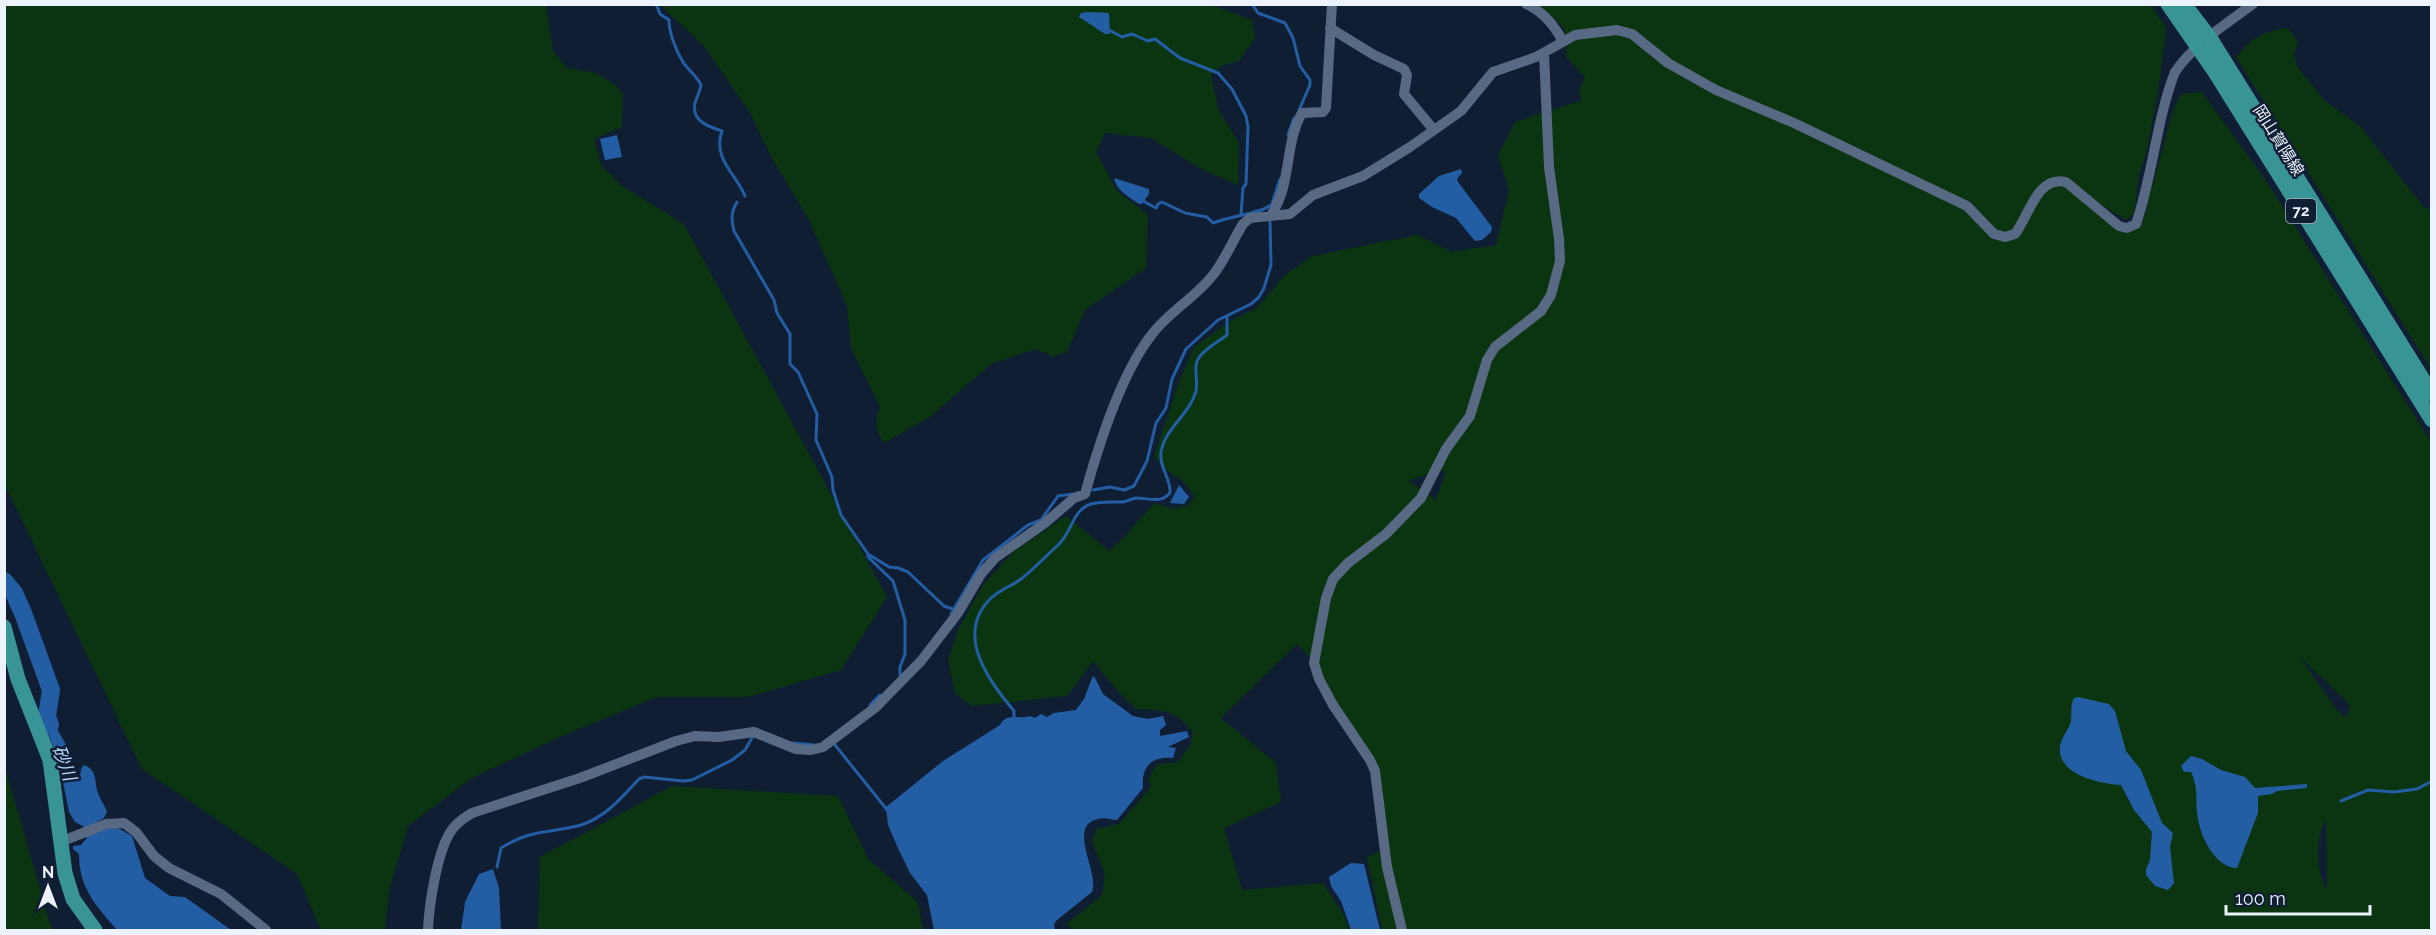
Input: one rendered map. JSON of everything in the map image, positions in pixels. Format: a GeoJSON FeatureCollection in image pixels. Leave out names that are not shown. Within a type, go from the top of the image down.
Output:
{"type":"FeatureCollection","features":[{"type":"Feature","properties":{"kind":"main road","name":"岡山賀陽線"},"geometry":{"type":"LineString","coordinates":[[2168,4],[2204,43],[2432,394]]}},
{"type":"Feature","properties":{"kind":"main road","name":"岡山賀陽線"},"geometry":{"type":"LineString","coordinates":[[2184,4],[2204,43],[2432,420]]}},
{"type":"Feature","properties":{"kind":"main road"},"geometry":{"type":"LineString","coordinates":[[4,627],[21,688],[51,760],[65,873],[73,899],[95,930]]}},
{"type":"Feature","properties":{"kind":"street"},"geometry":{"type":"LineString","coordinates":[[1271,215],[1282,191],[1295,125],[1302,113],[1323,112],[1326,108],[1332,4]]}},
{"type":"Feature","properties":{"kind":"street"},"geometry":{"type":"LineString","coordinates":[[1526,4],[1557,30],[1562,40]]}},
{"type":"Feature","properties":{"kind":"street"},"geometry":{"type":"LineString","coordinates":[[428,930],[444,844],[459,821],[499,803],[580,778],[676,741],[695,736],[719,737],[756,733],[796,749],[811,750],[823,747],[876,706],[900,684],[942,636],[981,574],[995,558],[1045,523],[1074,498],[1085,494],[1096,454],[1140,351],[1154,331],[1213,275],[1243,224],[1250,218],[1290,214],[1313,195],[1363,176],[1410,147],[1461,111],[1493,72],[1544,53],[1562,40],[1575,35],[1617,30],[1632,34],[1668,63],[1716,90],[1794,123],[1967,206],[1994,234],[2006,237],[2015,234],[2037,194],[2048,184],[2057,180],[2066,182],[2119,226],[2127,228],[2136,224],[2171,83],[2181,63],[2253,4]]}},
{"type":"Feature","properties":{"kind":"street"},"geometry":{"type":"LineString","coordinates":[[1330,28],[1374,55],[1404,69],[1407,75],[1404,94],[1433,129]]}},
{"type":"Feature","properties":{"kind":"street"},"geometry":{"type":"LineString","coordinates":[[1402,930],[1387,867],[1375,771],[1319,679],[1314,663],[1326,598],[1334,579],[1348,563],[1386,534],[1421,498],[1446,449],[1470,416],[1487,360],[1495,347],[1541,311],[1551,295],[1557,276],[1560,250],[1549,167],[1544,53]]}},
{"type":"Feature","properties":{"kind":"street"},"geometry":{"type":"LineString","coordinates":[[60,843],[106,824],[124,823],[136,832],[154,856],[169,868],[221,894],[266,930]]}},
{"type":"Feature","properties":{"kind":"green space"},"geometry":{"type":"Polygon","coordinates":[[[5,4],[546,5],[553,51],[567,68],[596,73],[614,84],[623,94],[622,127],[594,139],[601,165],[622,186],[684,224],[887,597],[841,670],[748,697],[657,697],[564,735],[472,778],[408,826],[389,891],[385,930],[321,930],[297,874],[142,769],[5,485],[5,4]]]}},
{"type":"Feature","properties":{"kind":"green space"},"geometry":{"type":"Polygon","coordinates":[[[660,5],[1212,5],[1252,20],[1255,38],[1239,61],[1223,65],[1211,75],[1218,109],[1239,143],[1238,185],[1201,169],[1151,138],[1105,133],[1096,152],[1117,191],[1148,215],[1146,268],[1085,310],[1067,352],[1053,357],[1036,349],[991,364],[931,416],[884,443],[877,425],[880,407],[851,348],[847,306],[809,220],[773,160],[750,113],[704,46],[660,5]]]}},
{"type":"Feature","properties":{"kind":"green space"},"geometry":{"type":"Polygon","coordinates":[[[1539,5],[2151,5],[2166,28],[2158,92],[2146,155],[2139,174],[2134,214],[2126,220],[2087,196],[2083,201],[2124,233],[2138,228],[2144,217],[2150,187],[2152,188],[2172,114],[2181,94],[2202,92],[2267,182],[2431,442],[2431,930],[1382,930],[1367,857],[1388,848],[1377,772],[1322,679],[1316,663],[1297,644],[1221,718],[1276,763],[1281,802],[1224,828],[1242,890],[1323,883],[1343,914],[1349,930],[1072,930],[1067,923],[1102,895],[1105,874],[1092,842],[1096,829],[1119,824],[1151,787],[1148,779],[1157,764],[1178,762],[1191,744],[1193,732],[1180,719],[1168,712],[1136,709],[1093,661],[1067,696],[971,706],[955,693],[948,660],[958,630],[983,585],[1013,552],[1066,516],[1109,551],[1154,503],[1173,509],[1189,505],[1195,496],[1182,480],[1165,469],[1154,457],[1177,387],[1194,347],[1232,320],[1257,308],[1285,275],[1312,256],[1417,235],[1451,252],[1496,245],[1509,190],[1498,155],[1515,122],[1582,100],[1579,91],[1585,77],[1567,58],[1564,28],[1539,5]],[[1446,470],[1408,480],[1436,500],[1446,470]],[[2300,657],[2337,710],[2347,718],[2350,705],[2300,657]],[[2326,819],[2322,827],[2318,854],[2320,872],[2327,889],[2326,819]]]}},
{"type":"Feature","properties":{"kind":"green space"},"geometry":{"type":"Polygon","coordinates":[[[2288,28],[2298,42],[2294,55],[2298,68],[2324,100],[2361,127],[2423,206],[2431,210],[2431,369],[2236,57],[2259,36],[2288,28]]]}},
{"type":"Feature","properties":{"kind":"green space"},"geometry":{"type":"Polygon","coordinates":[[[5,768],[52,930],[5,930],[5,768]]]}},
{"type":"Feature","properties":{"kind":"green space"},"geometry":{"type":"Polygon","coordinates":[[[672,786],[838,796],[868,859],[918,902],[923,930],[538,930],[540,857],[672,786]]]}},
{"type":"Feature","properties":{"kind":"water"},"geometry":{"type":"Polygon","coordinates":[[[1081,13],[1109,13],[1110,34],[1105,34],[1079,17],[1081,13]]]}},
{"type":"Feature","properties":{"kind":"water"},"geometry":{"type":"Polygon","coordinates":[[[617,135],[622,157],[605,160],[600,139],[617,135]]]}},
{"type":"Feature","properties":{"kind":"water"},"geometry":{"type":"Polygon","coordinates":[[[1461,169],[1462,173],[1457,179],[1458,182],[1492,227],[1491,232],[1482,240],[1475,241],[1456,218],[1419,198],[1419,194],[1439,176],[1461,169]]]}},
{"type":"Feature","properties":{"kind":"water"},"geometry":{"type":"Polygon","coordinates":[[[1114,178],[1149,189],[1149,194],[1142,204],[1139,204],[1120,190],[1114,178]]]}},
{"type":"Feature","properties":{"kind":"water"},"geometry":{"type":"Polygon","coordinates":[[[1179,485],[1189,497],[1184,504],[1170,503],[1179,485]]]}},
{"type":"Feature","properties":{"kind":"water"},"geometry":{"type":"Polygon","coordinates":[[[1094,676],[1103,694],[1133,716],[1148,719],[1163,716],[1166,725],[1160,730],[1160,736],[1187,731],[1189,737],[1168,747],[1176,748],[1173,758],[1159,759],[1149,764],[1144,774],[1143,788],[1117,820],[1100,818],[1089,823],[1084,840],[1092,874],[1092,892],[1057,920],[1054,924],[1055,930],[934,930],[927,895],[910,873],[897,846],[888,825],[886,807],[943,761],[1006,719],[1030,716],[1035,718],[1041,714],[1047,717],[1054,713],[1076,710],[1084,699],[1094,676]]]}},
{"type":"Feature","properties":{"kind":"water"},"geometry":{"type":"Polygon","coordinates":[[[47,696],[57,729],[65,743],[71,771],[80,776],[84,765],[94,773],[98,793],[107,811],[104,818],[95,823],[120,829],[132,836],[145,878],[170,896],[185,897],[231,930],[117,930],[102,912],[85,887],[79,854],[73,849],[73,846],[81,845],[87,838],[83,826],[75,822],[69,812],[59,762],[41,715],[47,696]]]}},
{"type":"Feature","properties":{"kind":"water"},"geometry":{"type":"Polygon","coordinates":[[[2074,698],[2109,704],[2115,711],[2126,751],[2141,770],[2162,823],[2173,833],[2170,847],[2174,883],[2168,890],[2155,886],[2146,875],[2150,860],[2152,832],[2134,810],[2121,785],[2103,783],[2082,776],[2065,765],[2061,757],[2061,743],[2071,721],[2074,698]]]}},
{"type":"Feature","properties":{"kind":"water"},"geometry":{"type":"Polygon","coordinates":[[[2191,756],[2202,759],[2221,770],[2245,777],[2255,788],[2307,784],[2307,788],[2277,791],[2258,796],[2258,813],[2237,868],[2229,867],[2216,858],[2202,835],[2194,779],[2191,772],[2184,772],[2181,766],[2191,756]]]}},
{"type":"Feature","properties":{"kind":"water"},"geometry":{"type":"Polygon","coordinates":[[[1351,863],[1364,864],[1380,930],[1351,930],[1341,901],[1331,886],[1329,877],[1351,863]]]}},
{"type":"Feature","properties":{"kind":"water"},"geometry":{"type":"Polygon","coordinates":[[[493,869],[499,888],[501,930],[461,930],[465,902],[479,874],[493,869]]]}},
{"type":"Feature","properties":{"kind":"waterway"},"geometry":{"type":"LineString","coordinates":[[654,4],[660,14],[669,20],[678,53],[701,85],[694,109],[698,119],[722,131],[720,150],[745,196]]}},
{"type":"Feature","properties":{"kind":"waterway"},"geometry":{"type":"LineString","coordinates":[[1252,4],[1258,13],[1285,23],[1293,38],[1300,66],[1310,80],[1299,110]]}},
{"type":"Feature","properties":{"kind":"waterway"},"geometry":{"type":"LineString","coordinates":[[1109,30],[1122,37],[1132,34],[1148,41],[1155,39],[1180,58],[1218,73],[1232,89],[1246,116],[1248,127],[1246,184],[1243,188],[1241,214]]}},
{"type":"Feature","properties":{"kind":"waterway"},"geometry":{"type":"LineString","coordinates":[[1288,135],[1294,118]]}},
{"type":"Feature","properties":{"kind":"waterway"},"geometry":{"type":"LineString","coordinates":[[1272,204],[1280,179]]}},
{"type":"Feature","properties":{"kind":"waterway"},"geometry":{"type":"LineString","coordinates":[[1143,201],[1156,208],[1162,202],[1185,213],[1207,217],[1213,223],[1260,211],[1271,205]]}},
{"type":"Feature","properties":{"kind":"waterway"},"geometry":{"type":"LineString","coordinates":[[737,202],[732,216],[734,231],[774,300],[777,313],[790,334],[790,364],[798,372],[817,414],[816,440],[832,477],[833,490],[841,515],[868,554],[889,567],[908,572],[944,606],[953,609]]}},
{"type":"Feature","properties":{"kind":"waterway"},"geometry":{"type":"LineString","coordinates":[[1093,490],[1110,487],[1124,490],[1134,486],[1147,461],[1156,423],[1166,408],[1172,379],[1186,349],[1218,320],[1251,304],[1259,297],[1271,265],[1270,221]]}},
{"type":"Feature","properties":{"kind":"waterway"},"geometry":{"type":"LineString","coordinates":[[1014,718],[1014,711],[994,685],[979,657],[975,642],[975,627],[980,613],[990,599],[1021,579],[1063,540],[1076,516],[1085,507],[1095,503],[1123,502],[1136,498],[1154,500],[1170,493],[1161,458],[1163,443],[1193,399],[1197,386],[1196,363],[1198,359],[1207,349],[1227,335],[1227,316]]}},
{"type":"Feature","properties":{"kind":"waterway"},"geometry":{"type":"LineString","coordinates":[[951,614],[983,560],[1028,525],[1041,520],[1058,496],[1073,494]]}},
{"type":"Feature","properties":{"kind":"waterway"},"geometry":{"type":"LineString","coordinates":[[868,554],[868,557],[893,581],[905,620],[905,654],[900,667],[900,676]]}},
{"type":"Feature","properties":{"kind":"waterway","name":"砂川"},"geometry":{"type":"LineString","coordinates":[[4,581],[14,593],[23,613],[51,690],[47,716],[50,725]]}},
{"type":"Feature","properties":{"kind":"waterway"},"geometry":{"type":"LineString","coordinates":[[870,705],[880,695]]}},
{"type":"Feature","properties":{"kind":"waterway"},"geometry":{"type":"LineString","coordinates":[[497,867],[501,848],[512,842],[532,834],[569,828],[590,821],[606,812],[639,779],[644,777],[692,780],[732,760],[745,750],[753,736]]}},
{"type":"Feature","properties":{"kind":"waterway"},"geometry":{"type":"LineString","coordinates":[[793,743],[814,745]]}},
{"type":"Feature","properties":{"kind":"waterway"},"geometry":{"type":"LineString","coordinates":[[835,745],[888,811]]}},
{"type":"Feature","properties":{"kind":"waterway"},"geometry":{"type":"LineString","coordinates":[[2341,801],[2368,790],[2394,792],[2417,789],[2432,781]]}}]}
